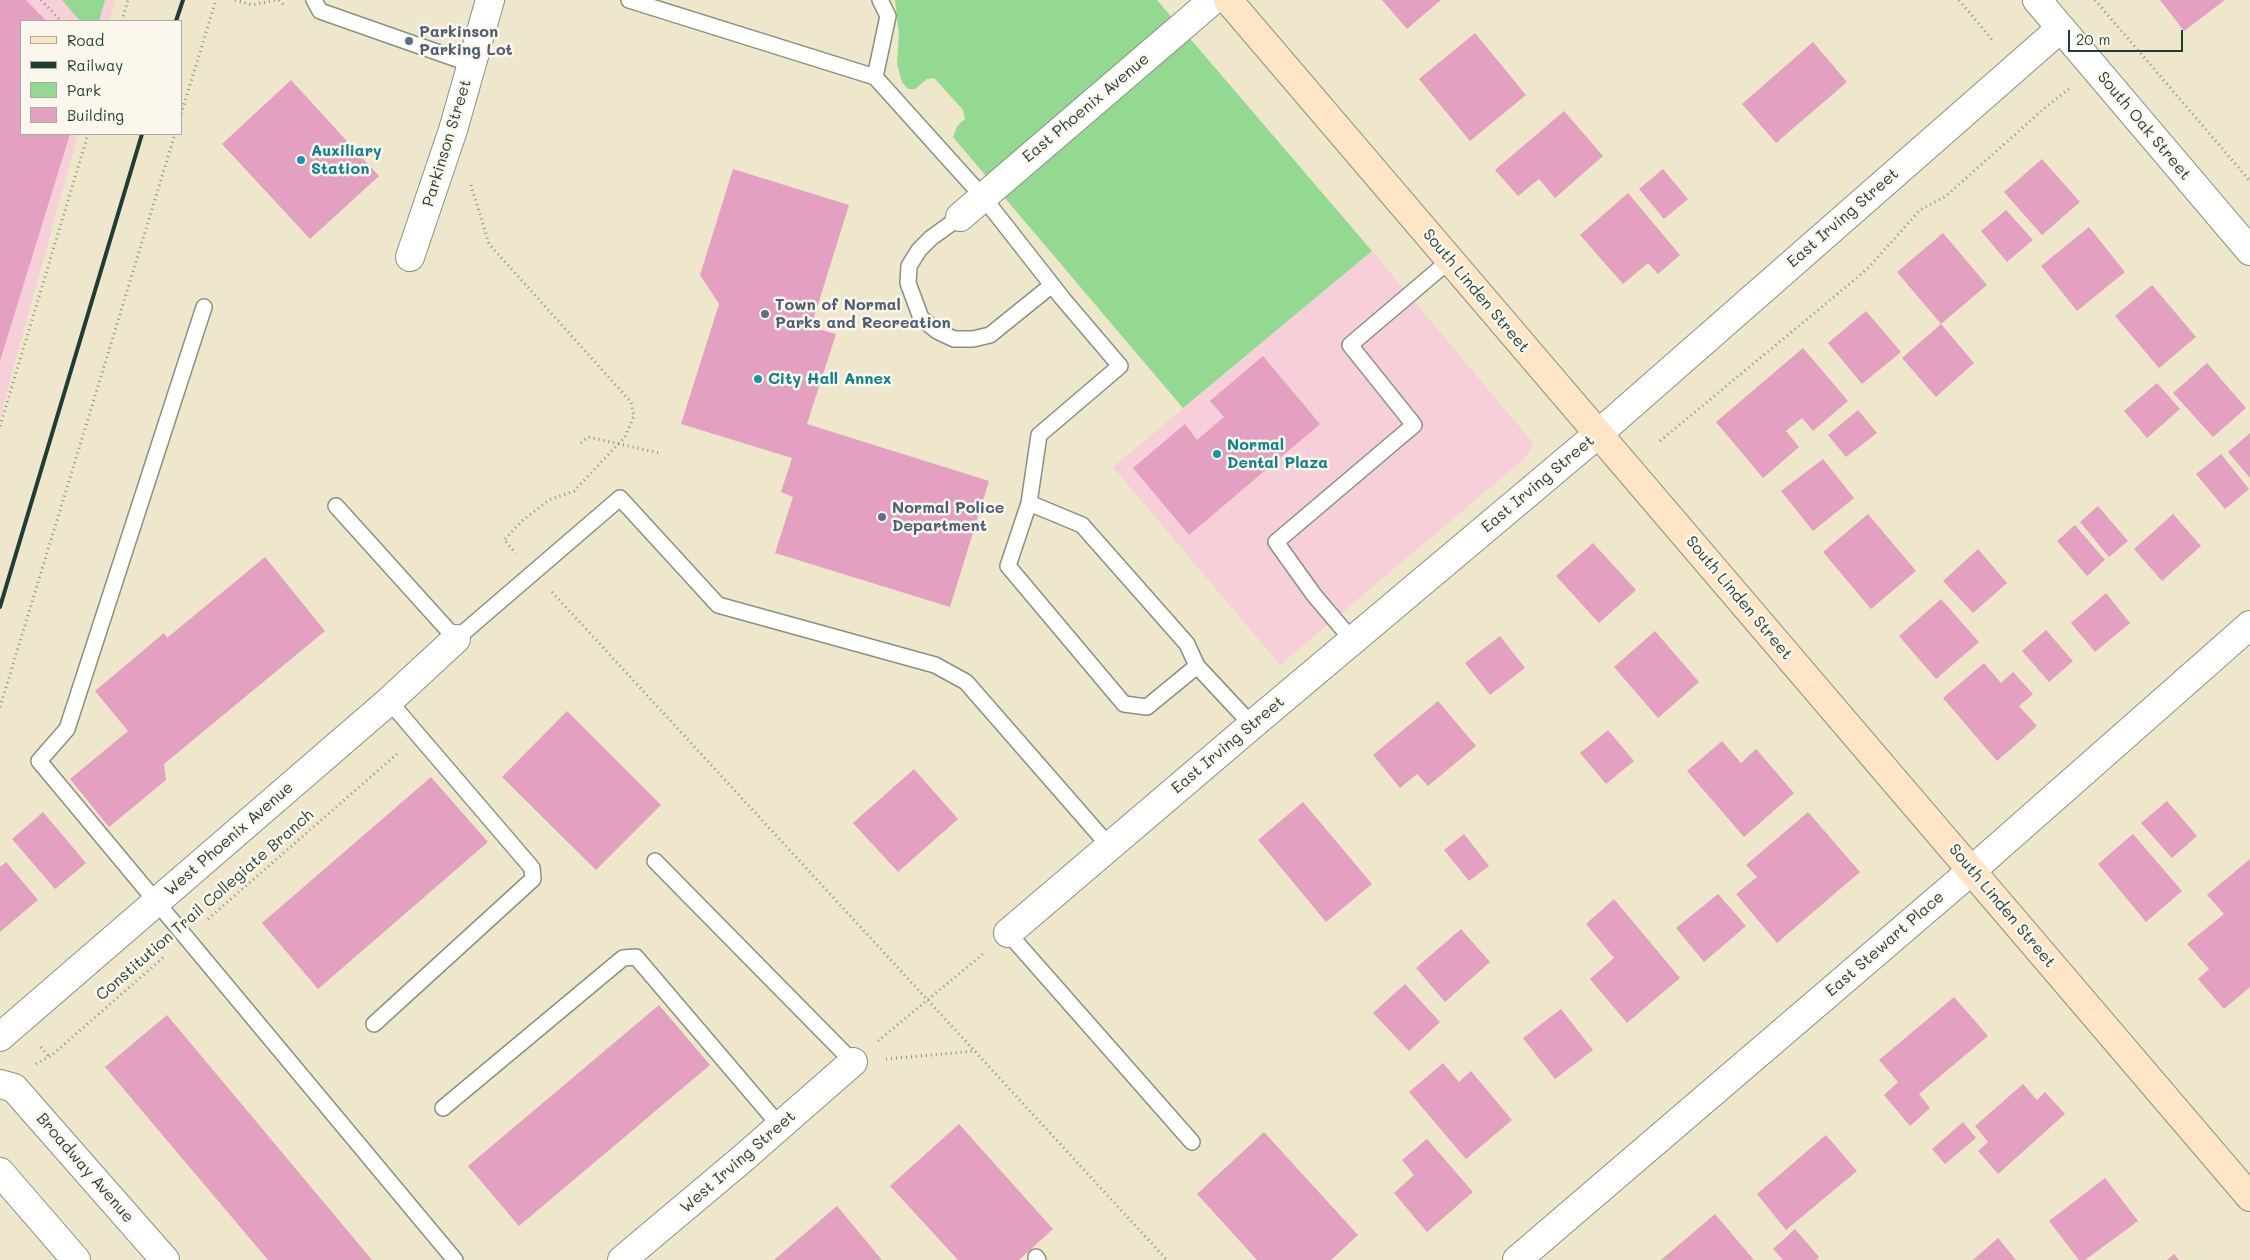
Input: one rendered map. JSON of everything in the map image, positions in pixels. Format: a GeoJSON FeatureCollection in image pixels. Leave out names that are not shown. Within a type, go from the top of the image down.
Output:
{"type":"FeatureCollection","features":[{"type":"Feature","properties":{"kind":"main road","name":"South Linden Street"},"geometry":{"type":"LineString","coordinates":[[1228,0],[2250,1197]]}},
{"type":"Feature","properties":{"kind":"street","name":"Parkinson Street"},"geometry":{"type":"LineString","coordinates":[[410,257],[453,130],[490,0]]}},
{"type":"Feature","properties":{"kind":"street","name":"East Phoenix Avenue"},"geometry":{"type":"LineString","coordinates":[[960,217],[1213,0]]}},
{"type":"Feature","properties":{"kind":"street","name":"South Oak Street"},"geometry":{"type":"LineString","coordinates":[[2037,0],[2250,252]]}},
{"type":"Feature","properties":{"kind":"street","name":"East Irving Street"},"geometry":{"type":"LineString","coordinates":[[1008,933],[1598,434],[2061,28]]}},
{"type":"Feature","properties":{"kind":"street","name":"East Stewart Place"},"geometry":{"type":"LineString","coordinates":[[1517,1260],[1971,871],[2250,625]]}},
{"type":"Feature","properties":{"kind":"street","name":"West Phoenix Avenue"},"geometry":{"type":"LineString","coordinates":[[0,1037],[389,701],[456,639]]}},
{"type":"Feature","properties":{"kind":"street","name":"West Irving Street"},"geometry":{"type":"LineString","coordinates":[[622,1260],[853,1062]]}},
{"type":"Feature","properties":{"kind":"street","name":"Broadway Avenue"},"geometry":{"type":"LineString","coordinates":[[0,1084],[14,1088],[165,1260]]}},
{"type":"Feature","properties":{"kind":"street"},"geometry":{"type":"LineString","coordinates":[[0,1172],[76,1260]]}},
{"type":"Feature","properties":{"kind":"lane"},"geometry":{"type":"LineString","coordinates":[[314,0],[320,12],[471,64]]}},
{"type":"Feature","properties":{"kind":"lane"},"geometry":{"type":"LineString","coordinates":[[629,0],[875,77],[983,197],[1052,285],[1120,366],[1039,435],[1029,503],[1008,566],[1124,704],[1147,707],[1197,666]]}},
{"type":"Feature","properties":{"kind":"lane"},"geometry":{"type":"LineString","coordinates":[[875,77],[888,16],[880,0]]}},
{"type":"Feature","properties":{"kind":"lane"},"geometry":{"type":"LineString","coordinates":[[960,217],[931,238],[919,250],[909,266],[908,282],[922,318],[937,331],[954,339],[973,339],[990,335],[1052,285]]}},
{"type":"Feature","properties":{"kind":"lane"},"geometry":{"type":"LineString","coordinates":[[1353,641],[1314,595],[1276,542],[1414,425],[1350,345],[1450,260]]}},
{"type":"Feature","properties":{"kind":"lane"},"geometry":{"type":"LineString","coordinates":[[204,307],[68,729],[39,761],[158,901],[456,1260]]}},
{"type":"Feature","properties":{"kind":"lane"},"geometry":{"type":"LineString","coordinates":[[336,506],[456,639],[620,498],[718,605],[935,665],[966,682],[1110,847]]}},
{"type":"Feature","properties":{"kind":"lane"},"geometry":{"type":"LineString","coordinates":[[1029,503],[1082,525],[1187,644],[1197,666],[1252,725]]}},
{"type":"Feature","properties":{"kind":"lane"},"geometry":{"type":"LineString","coordinates":[[374,1024],[533,879],[532,868],[389,701]]}},
{"type":"Feature","properties":{"kind":"lane"},"geometry":{"type":"LineString","coordinates":[[655,861],[853,1062]]}},
{"type":"Feature","properties":{"kind":"lane"},"geometry":{"type":"LineString","coordinates":[[1008,933],[1192,1142]]}},
{"type":"Feature","properties":{"kind":"lane"},"geometry":{"type":"LineString","coordinates":[[443,1108],[623,958],[636,957],[780,1126]]}},
{"type":"Feature","properties":{"kind":"path"},"geometry":{"type":"LineString","coordinates":[[41,0],[60,20]]}},
{"type":"Feature","properties":{"kind":"path"},"geometry":{"type":"LineString","coordinates":[[122,20],[128,0]]}},
{"type":"Feature","properties":{"kind":"path"},"geometry":{"type":"LineString","coordinates":[[182,111],[216,0]]}},
{"type":"Feature","properties":{"kind":"path"},"geometry":{"type":"LineString","coordinates":[[235,0],[252,5],[278,0],[292,13]]}},
{"type":"Feature","properties":{"kind":"path"},"geometry":{"type":"LineString","coordinates":[[1959,0],[1996,43]]}},
{"type":"Feature","properties":{"kind":"path"},"geometry":{"type":"LineString","coordinates":[[2095,0],[2250,181]]}},
{"type":"Feature","properties":{"kind":"path"},"geometry":{"type":"LineString","coordinates":[[1660,441],[1869,267],[1920,210],[1946,196],[2047,106],[2096,70]]}},
{"type":"Feature","properties":{"kind":"path"},"geometry":{"type":"LineString","coordinates":[[0,426],[88,135]]}},
{"type":"Feature","properties":{"kind":"path"},"geometry":{"type":"LineString","coordinates":[[0,707],[175,135]]}},
{"type":"Feature","properties":{"kind":"path"},"geometry":{"type":"LineString","coordinates":[[469,179],[489,244],[631,402],[634,416],[625,437],[574,490],[549,500],[523,520],[504,540]]}},
{"type":"Feature","properties":{"kind":"path"},"geometry":{"type":"LineString","coordinates":[[581,444],[588,437],[660,453]]}},
{"type":"Feature","properties":{"kind":"path"},"geometry":{"type":"LineString","coordinates":[[548,588],[1167,1260]]}},
{"type":"Feature","properties":{"kind":"path","name":"Constitution Trail Collegiate Branch"},"geometry":{"type":"LineString","coordinates":[[30,1067],[49,1057],[419,735]]}},
{"type":"Feature","properties":{"kind":"path"},"geometry":{"type":"LineString","coordinates":[[853,1062],[1008,933]]}},
{"type":"Feature","properties":{"kind":"path"},"geometry":{"type":"LineString","coordinates":[[853,1062],[976,1051]]}},
{"type":"Feature","properties":{"kind":"shaded area"},"geometry":{"type":"Polygon","coordinates":[[[0,0],[115,0],[109,20],[20,20],[20,135],[78,135],[0,417],[0,0]]]}},
{"type":"Feature","properties":{"kind":"shaded area"},"geometry":{"type":"Polygon","coordinates":[[[1372,251],[1534,444],[1525,458],[1280,665],[1113,467],[1372,251]]]}},
{"type":"Feature","properties":{"kind":"green space"},"geometry":{"type":"Polygon","coordinates":[[[62,0],[105,0],[99,20],[79,20],[62,0]]]}},
{"type":"Feature","properties":{"kind":"green space"},"geometry":{"type":"Polygon","coordinates":[[[895,0],[1157,0],[1372,251],[1183,408],[953,137],[957,126],[965,119],[963,110],[934,78],[927,79],[915,89],[908,89],[902,82],[897,64],[899,34],[895,0]]]}},
{"type":"Feature","properties":{"kind":"building"},"geometry":{"type":"Polygon","coordinates":[[[0,0],[26,0],[45,20],[20,20],[20,135],[70,135],[0,361],[0,0]]]}},
{"type":"Feature","properties":{"kind":"building"},"geometry":{"type":"Polygon","coordinates":[[[1382,0],[1441,0],[1407,29],[1382,0]]]}},
{"type":"Feature","properties":{"kind":"building"},"geometry":{"type":"Polygon","coordinates":[[[2160,0],[2225,0],[2184,31],[2160,0]]]}},
{"type":"Feature","properties":{"kind":"building"},"geometry":{"type":"Polygon","coordinates":[[[1475,33],[1526,95],[1470,141],[1419,79],[1475,33]]]}},
{"type":"Feature","properties":{"kind":"building"},"geometry":{"type":"Polygon","coordinates":[[[1813,42],[1847,82],[1776,143],[1742,104],[1813,42]]]}},
{"type":"Feature","properties":{"kind":"building","name":"Auxiliary Station"},"geometry":{"type":"Polygon","coordinates":[[[291,80],[379,176],[310,239],[222,144],[291,80]]]}},
{"type":"Feature","properties":{"kind":"building"},"geometry":{"type":"Polygon","coordinates":[[[1564,111],[1603,156],[1555,198],[1539,179],[1518,196],[1495,170],[1564,111]]]}},
{"type":"Feature","properties":{"kind":"building"},"geometry":{"type":"Polygon","coordinates":[[[2042,159],[2080,202],[2042,235],[2004,192],[2042,159]]]}},
{"type":"Feature","properties":{"kind":"building","name":"City Hall Annex"},"geometry":{"type":"Polygon","coordinates":[[[733,169],[849,205],[811,327],[836,334],[807,424],[989,481],[950,607],[775,553],[793,497],[781,492],[792,458],[681,424],[719,304],[700,275],[733,169]]]}},
{"type":"Feature","properties":{"kind":"building"},"geometry":{"type":"Polygon","coordinates":[[[1663,169],[1688,199],[1664,219],[1639,189],[1663,169]]]}},
{"type":"Feature","properties":{"kind":"building"},"geometry":{"type":"Polygon","coordinates":[[[1628,193],[1680,255],[1658,274],[1648,263],[1623,284],[1580,235],[1628,193]]]}},
{"type":"Feature","properties":{"kind":"building"},"geometry":{"type":"Polygon","coordinates":[[[2006,210],[2033,240],[2007,262],[1981,231],[2006,210]]]}},
{"type":"Feature","properties":{"kind":"building"},"geometry":{"type":"Polygon","coordinates":[[[2089,227],[2125,272],[2077,311],[2041,266],[2089,227]]]}},
{"type":"Feature","properties":{"kind":"building"},"geometry":{"type":"Polygon","coordinates":[[[1943,233],[1987,285],[1941,324],[1897,272],[1943,233]]]}},
{"type":"Feature","properties":{"kind":"building"},"geometry":{"type":"Polygon","coordinates":[[[2152,285],[2196,337],[2159,368],[2115,316],[2152,285]]]}},
{"type":"Feature","properties":{"kind":"building"},"geometry":{"type":"Polygon","coordinates":[[[1866,311],[1901,352],[1862,384],[1828,343],[1866,311]]]}},
{"type":"Feature","properties":{"kind":"building"},"geometry":{"type":"Polygon","coordinates":[[[1941,324],[1974,363],[1936,397],[1902,358],[1941,324]]]}},
{"type":"Feature","properties":{"kind":"building"},"geometry":{"type":"Polygon","coordinates":[[[1803,348],[1848,401],[1813,431],[1802,418],[1786,431],[1799,447],[1763,478],[1716,422],[1803,348]]]}},
{"type":"Feature","properties":{"kind":"building","name":"Normal Dental Plaza"},"geometry":{"type":"Polygon","coordinates":[[[1263,356],[1320,424],[1189,535],[1133,468],[1185,424],[1197,440],[1224,417],[1210,401],[1263,356]]]}},
{"type":"Feature","properties":{"kind":"building"},"geometry":{"type":"Polygon","coordinates":[[[2207,363],[2246,408],[2213,437],[2173,393],[2207,363]]]}},
{"type":"Feature","properties":{"kind":"building"},"geometry":{"type":"Polygon","coordinates":[[[2157,383],[2180,409],[2147,438],[2124,411],[2157,383]]]}},
{"type":"Feature","properties":{"kind":"building"},"geometry":{"type":"Polygon","coordinates":[[[1858,410],[1877,433],[1846,457],[1828,435],[1858,410]]]}},
{"type":"Feature","properties":{"kind":"building"},"geometry":{"type":"Polygon","coordinates":[[[2250,433],[2250,478],[2228,452],[2250,433]]]}},
{"type":"Feature","properties":{"kind":"building"},"geometry":{"type":"Polygon","coordinates":[[[2221,454],[2249,489],[2225,509],[2196,474],[2221,454]]]}},
{"type":"Feature","properties":{"kind":"building"},"geometry":{"type":"Polygon","coordinates":[[[1823,459],[1854,498],[1813,531],[1781,491],[1823,459]]]}},
{"type":"Feature","properties":{"kind":"building"},"geometry":{"type":"Polygon","coordinates":[[[2098,506],[2128,541],[2109,557],[2080,522],[2098,506]]]}},
{"type":"Feature","properties":{"kind":"building"},"geometry":{"type":"Polygon","coordinates":[[[1868,514],[1916,571],[1871,609],[1823,552],[1868,514]]]}},
{"type":"Feature","properties":{"kind":"building"},"geometry":{"type":"Polygon","coordinates":[[[2173,514],[2201,546],[2162,581],[2134,549],[2173,514]]]}},
{"type":"Feature","properties":{"kind":"building"},"geometry":{"type":"Polygon","coordinates":[[[2075,525],[2105,560],[2087,576],[2057,541],[2075,525]]]}},
{"type":"Feature","properties":{"kind":"building"},"geometry":{"type":"Polygon","coordinates":[[[1593,543],[1636,590],[1599,623],[1556,576],[1593,543]]]}},
{"type":"Feature","properties":{"kind":"building"},"geometry":{"type":"Polygon","coordinates":[[[1978,549],[2007,583],[1973,613],[1943,581],[1978,549]]]}},
{"type":"Feature","properties":{"kind":"building"},"geometry":{"type":"Polygon","coordinates":[[[265,557],[325,631],[164,764],[166,780],[109,827],[70,779],[128,731],[95,691],[164,633],[167,638],[265,557]]]}},
{"type":"Feature","properties":{"kind":"building"},"geometry":{"type":"Polygon","coordinates":[[[2106,593],[2130,623],[2095,652],[2071,623],[2106,593]]]}},
{"type":"Feature","properties":{"kind":"building"},"geometry":{"type":"Polygon","coordinates":[[[1941,599],[1979,642],[1936,679],[1899,636],[1941,599]]]}},
{"type":"Feature","properties":{"kind":"building"},"geometry":{"type":"Polygon","coordinates":[[[2046,630],[2073,661],[2049,682],[2022,651],[2046,630]]]}},
{"type":"Feature","properties":{"kind":"building"},"geometry":{"type":"Polygon","coordinates":[[[1655,631],[1699,682],[1658,718],[1614,667],[1655,631]]]}},
{"type":"Feature","properties":{"kind":"building"},"geometry":{"type":"Polygon","coordinates":[[[1500,636],[1525,668],[1490,695],[1465,663],[1500,636]]]}},
{"type":"Feature","properties":{"kind":"building"},"geometry":{"type":"Polygon","coordinates":[[[1984,663],[2001,683],[2013,672],[2033,694],[2019,706],[2037,726],[1997,761],[1943,698],[1984,663]]]}},
{"type":"Feature","properties":{"kind":"building"},"geometry":{"type":"Polygon","coordinates":[[[1438,701],[1476,746],[1428,786],[1417,774],[1400,788],[1373,755],[1438,701]]]}},
{"type":"Feature","properties":{"kind":"building"},"geometry":{"type":"Polygon","coordinates":[[[567,711],[661,805],[596,870],[502,777],[567,711]]]}},
{"type":"Feature","properties":{"kind":"building"},"geometry":{"type":"Polygon","coordinates":[[[1608,730],[1634,761],[1606,784],[1580,753],[1608,730]]]}},
{"type":"Feature","properties":{"kind":"building"},"geometry":{"type":"Polygon","coordinates":[[[1722,741],[1741,763],[1756,749],[1794,793],[1744,837],[1687,771],[1722,741]]]}},
{"type":"Feature","properties":{"kind":"building"},"geometry":{"type":"Polygon","coordinates":[[[914,769],[958,819],[898,872],[853,823],[914,769]]]}},
{"type":"Feature","properties":{"kind":"building"},"geometry":{"type":"Polygon","coordinates":[[[431,777],[488,842],[318,989],[262,923],[431,777]]]}},
{"type":"Feature","properties":{"kind":"building"},"geometry":{"type":"Polygon","coordinates":[[[2167,801],[2197,836],[2172,858],[2141,823],[2167,801]]]}},
{"type":"Feature","properties":{"kind":"building"},"geometry":{"type":"Polygon","coordinates":[[[1303,802],[1372,884],[1326,922],[1258,840],[1303,802]]]}},
{"type":"Feature","properties":{"kind":"building"},"geometry":{"type":"Polygon","coordinates":[[[43,812],[86,863],[55,889],[12,839],[43,812]]]}},
{"type":"Feature","properties":{"kind":"building"},"geometry":{"type":"Polygon","coordinates":[[[1808,812],[1860,872],[1777,943],[1736,894],[1757,877],[1746,865],[1808,812]]]}},
{"type":"Feature","properties":{"kind":"building"},"geometry":{"type":"Polygon","coordinates":[[[1464,834],[1489,866],[1469,881],[1444,850],[1464,834]]]}},
{"type":"Feature","properties":{"kind":"building"},"geometry":{"type":"Polygon","coordinates":[[[2133,834],[2182,891],[2146,922],[2098,864],[2133,834]]]}},
{"type":"Feature","properties":{"kind":"building"},"geometry":{"type":"Polygon","coordinates":[[[2250,859],[2250,987],[2224,1009],[2198,979],[2209,969],[2187,944],[2224,914],[2207,895],[2250,859]]]}},
{"type":"Feature","properties":{"kind":"building"},"geometry":{"type":"Polygon","coordinates":[[[6,862],[38,900],[0,932],[0,867],[6,862]]]}},
{"type":"Feature","properties":{"kind":"building"},"geometry":{"type":"Polygon","coordinates":[[[1718,894],[1746,926],[1704,962],[1676,928],[1718,894]]]}},
{"type":"Feature","properties":{"kind":"building"},"geometry":{"type":"Polygon","coordinates":[[[1614,899],[1680,978],[1627,1023],[1590,979],[1614,958],[1586,924],[1614,899]]]}},
{"type":"Feature","properties":{"kind":"building"},"geometry":{"type":"Polygon","coordinates":[[[1461,929],[1490,962],[1445,1002],[1416,968],[1461,929]]]}},
{"type":"Feature","properties":{"kind":"building"},"geometry":{"type":"Polygon","coordinates":[[[1405,984],[1440,1022],[1409,1051],[1373,1013],[1405,984]]]}},
{"type":"Feature","properties":{"kind":"building"},"geometry":{"type":"Polygon","coordinates":[[[1954,997],[1988,1036],[1919,1094],[1930,1108],[1910,1126],[1884,1095],[1898,1082],[1879,1060],[1954,997]]]}},
{"type":"Feature","properties":{"kind":"building"},"geometry":{"type":"Polygon","coordinates":[[[659,1005],[710,1065],[519,1226],[468,1166],[659,1005]]]}},
{"type":"Feature","properties":{"kind":"building"},"geometry":{"type":"Polygon","coordinates":[[[1561,1009],[1593,1050],[1555,1079],[1523,1038],[1561,1009]]]}},
{"type":"Feature","properties":{"kind":"building"},"geometry":{"type":"Polygon","coordinates":[[[167,1015],[372,1260],[268,1260],[105,1067],[167,1015]]]}},
{"type":"Feature","properties":{"kind":"building"},"geometry":{"type":"Polygon","coordinates":[[[1443,1063],[1459,1082],[1471,1071],[1512,1120],[1466,1159],[1409,1092],[1443,1063]]]}},
{"type":"Feature","properties":{"kind":"building"},"geometry":{"type":"Polygon","coordinates":[[[2023,1084],[2037,1100],[2045,1092],[2065,1114],[1998,1174],[1978,1151],[1988,1142],[1975,1126],[2023,1084]]]}},
{"type":"Feature","properties":{"kind":"building"},"geometry":{"type":"Polygon","coordinates":[[[1963,1122],[1976,1138],[1945,1164],[1932,1149],[1963,1122]]]}},
{"type":"Feature","properties":{"kind":"building"},"geometry":{"type":"Polygon","coordinates":[[[959,1124],[1053,1229],[1019,1260],[958,1260],[890,1186],[959,1124]]]}},
{"type":"Feature","properties":{"kind":"building"},"geometry":{"type":"Polygon","coordinates":[[[1264,1132],[1358,1235],[1331,1260],[1257,1260],[1197,1194],[1264,1132]]]}},
{"type":"Feature","properties":{"kind":"building"},"geometry":{"type":"Polygon","coordinates":[[[1826,1135],[1857,1171],[1786,1230],[1757,1194],[1826,1135]]]}},
{"type":"Feature","properties":{"kind":"building"},"geometry":{"type":"Polygon","coordinates":[[[1427,1139],[1473,1192],[1427,1232],[1394,1193],[1414,1175],[1402,1160],[1427,1139]]]}},
{"type":"Feature","properties":{"kind":"building"},"geometry":{"type":"Polygon","coordinates":[[[2105,1178],[2138,1221],[2085,1260],[2079,1260],[2049,1221],[2105,1178]]]}},
{"type":"Feature","properties":{"kind":"building"},"geometry":{"type":"Polygon","coordinates":[[[837,1206],[882,1260],[774,1260],[837,1206]]]}},
{"type":"Feature","properties":{"kind":"building"},"geometry":{"type":"Polygon","coordinates":[[[1715,1214],[1754,1260],[1661,1260],[1715,1214]]]}},
{"type":"Feature","properties":{"kind":"building"},"geometry":{"type":"Polygon","coordinates":[[[1795,1229],[1819,1257],[1816,1260],[1783,1260],[1773,1249],[1795,1229]]]}},
{"type":"Feature","properties":{"kind":"building"},"geometry":{"type":"Polygon","coordinates":[[[1998,1238],[2016,1260],[1973,1260],[1998,1238]]]}},
{"type":"Feature","properties":{"kind":"building"},"geometry":{"type":"Polygon","coordinates":[[[2174,1254],[2179,1260],[2167,1260],[2174,1254]]]}},
{"type":"Feature","properties":{"kind":"railway"},"geometry":{"type":"LineString","coordinates":[[176,20],[183,0]]}},
{"type":"Feature","properties":{"kind":"railway"},"geometry":{"type":"LineString","coordinates":[[0,607],[142,135]]}},
{"type":"Feature","properties":{"kind":"place","name":"Parkinson Parking Lot"},"geometry":{"type":"Point","coordinates":[409,41]}},
{"type":"Feature","properties":{"kind":"place","name":"Auxiliary Station"},"geometry":{"type":"Point","coordinates":[301,160]}},
{"type":"Feature","properties":{"kind":"place","name":"Town of Normal Parks and Recreation"},"geometry":{"type":"Point","coordinates":[765,314]}},
{"type":"Feature","properties":{"kind":"place","name":"City Hall Annex"},"geometry":{"type":"Point","coordinates":[758,379]}},
{"type":"Feature","properties":{"kind":"place","name":"Normal Dental Plaza"},"geometry":{"type":"Point","coordinates":[1217,454]}},
{"type":"Feature","properties":{"kind":"place","name":"Normal Police Department"},"geometry":{"type":"Point","coordinates":[882,517]}}]}
